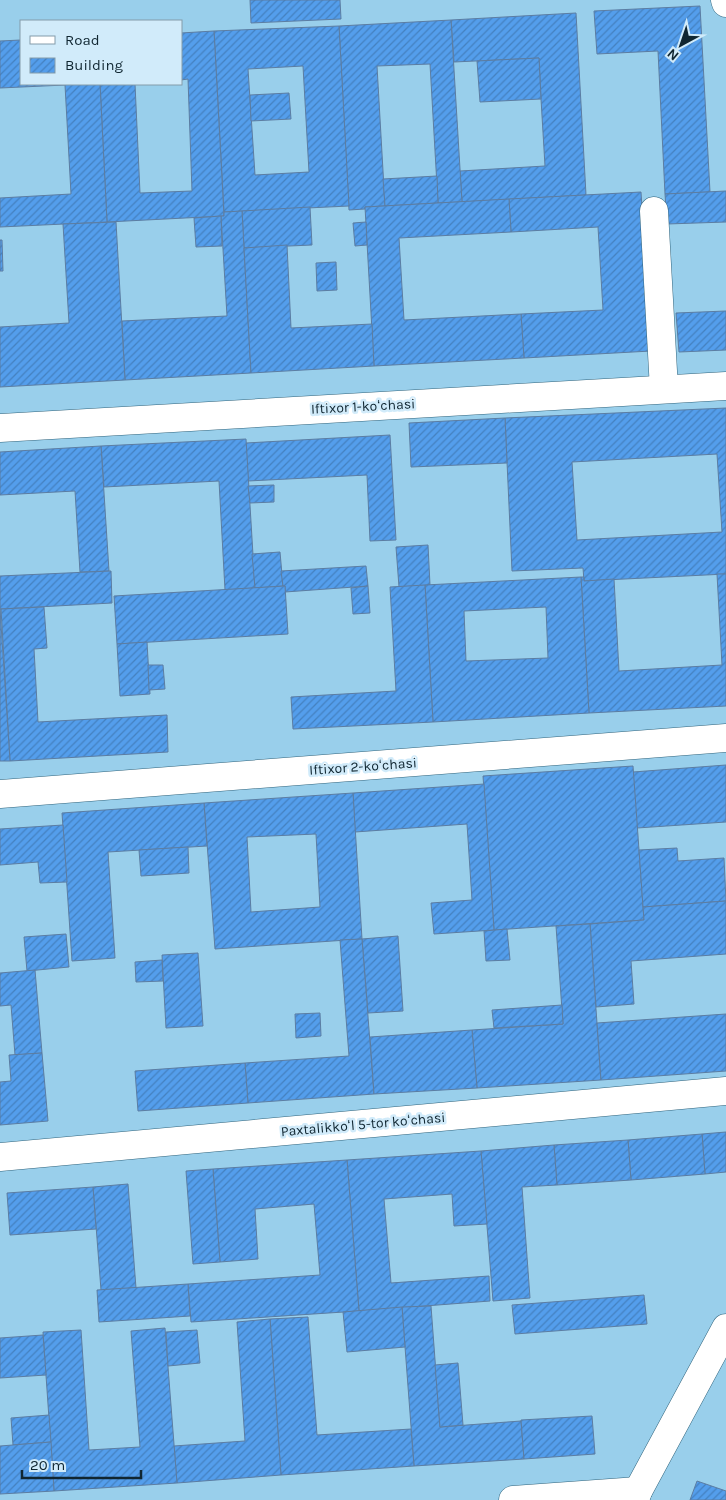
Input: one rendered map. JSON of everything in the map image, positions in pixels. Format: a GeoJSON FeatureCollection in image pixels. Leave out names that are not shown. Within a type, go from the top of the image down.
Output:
{"type":"FeatureCollection","features":[{"type":"Feature","properties":{"kind":"street"},"geometry":{"type":"LineString","coordinates":[[654,211],[664,389]]}},
{"type":"Feature","properties":{"kind":"street","name":"Iftixor 1-koʻchasi"},"geometry":{"type":"LineString","coordinates":[[0,428],[726,386]]}},
{"type":"Feature","properties":{"kind":"street","name":"Iftixor 2-koʻchasi"},"geometry":{"type":"LineString","coordinates":[[0,794],[726,738]]}},
{"type":"Feature","properties":{"kind":"street","name":"Paxtalikkoʻl 5-tor koʻchasi"},"geometry":{"type":"LineString","coordinates":[[0,1157],[726,1091]]}},
{"type":"Feature","properties":{"kind":"street"},"geometry":{"type":"LineString","coordinates":[[513,1500],[637,1495],[726,1328]]}},
{"type":"Feature","properties":{"kind":"building"},"geometry":{"type":"Polygon","coordinates":[[[250,0],[340,0],[341,19],[251,23],[250,0]]]}},
{"type":"Feature","properties":{"kind":"building"},"geometry":{"type":"Polygon","coordinates":[[[700,6],[710,192],[665,194],[658,51],[597,54],[594,11],[700,6]]]}},
{"type":"Feature","properties":{"kind":"building"},"geometry":{"type":"Polygon","coordinates":[[[576,13],[586,195],[462,202],[460,171],[545,166],[539,58],[454,62],[451,20],[576,13]]]}},
{"type":"Feature","properties":{"kind":"building"},"geometry":{"type":"Polygon","coordinates":[[[451,20],[462,202],[438,203],[430,64],[377,66],[385,206],[349,210],[339,26],[451,20]]]}},
{"type":"Feature","properties":{"kind":"building"},"geometry":{"type":"Polygon","coordinates":[[[339,26],[349,206],[224,212],[214,31],[339,26]],[[303,66],[248,69],[255,175],[309,172],[303,66]]]}},
{"type":"Feature","properties":{"kind":"building"},"geometry":{"type":"Polygon","coordinates":[[[214,31],[224,216],[107,222],[100,85],[135,85],[140,193],[192,191],[188,79],[182,80],[182,33],[214,31]]]}},
{"type":"Feature","properties":{"kind":"building"},"geometry":{"type":"Polygon","coordinates":[[[20,40],[20,85],[65,85],[0,88],[0,41],[20,40]]]}},
{"type":"Feature","properties":{"kind":"building"},"geometry":{"type":"Polygon","coordinates":[[[539,58],[541,99],[480,102],[477,61],[539,58]]]}},
{"type":"Feature","properties":{"kind":"building"},"geometry":{"type":"Polygon","coordinates":[[[65,85],[100,85],[107,222],[0,227],[0,198],[71,194],[65,85]]]}},
{"type":"Feature","properties":{"kind":"building"},"geometry":{"type":"Polygon","coordinates":[[[289,93],[291,119],[251,121],[250,95],[289,93]]]}},
{"type":"Feature","properties":{"kind":"building"},"geometry":{"type":"Polygon","coordinates":[[[437,176],[438,203],[385,206],[383,179],[437,176]]]}},
{"type":"Feature","properties":{"kind":"building"},"geometry":{"type":"Polygon","coordinates":[[[726,191],[726,222],[667,224],[665,194],[726,191]]]}},
{"type":"Feature","properties":{"kind":"building"},"geometry":{"type":"Polygon","coordinates":[[[641,192],[651,351],[524,358],[521,314],[603,310],[598,227],[511,232],[509,199],[641,192]]]}},
{"type":"Feature","properties":{"kind":"building"},"geometry":{"type":"Polygon","coordinates":[[[509,199],[511,232],[399,238],[404,320],[521,314],[524,358],[374,366],[365,207],[509,199]]]}},
{"type":"Feature","properties":{"kind":"building"},"geometry":{"type":"Polygon","coordinates":[[[310,207],[312,245],[244,248],[242,211],[310,207]]]}},
{"type":"Feature","properties":{"kind":"building"},"geometry":{"type":"Polygon","coordinates":[[[242,211],[251,373],[125,380],[122,321],[227,316],[221,216],[224,216],[224,212],[242,211]]]}},
{"type":"Feature","properties":{"kind":"building"},"geometry":{"type":"Polygon","coordinates":[[[221,216],[222,246],[196,247],[194,218],[221,216]]]}},
{"type":"Feature","properties":{"kind":"building"},"geometry":{"type":"Polygon","coordinates":[[[116,222],[125,380],[0,387],[0,327],[69,323],[63,224],[116,222]]]}},
{"type":"Feature","properties":{"kind":"building"},"geometry":{"type":"Polygon","coordinates":[[[366,222],[367,245],[355,246],[353,223],[366,222]]]}},
{"type":"Feature","properties":{"kind":"building"},"geometry":{"type":"Polygon","coordinates":[[[0,240],[2,240],[3,271],[0,271],[0,240]]]}},
{"type":"Feature","properties":{"kind":"building"},"geometry":{"type":"Polygon","coordinates":[[[287,245],[291,328],[372,324],[374,366],[251,373],[244,248],[287,245]]]}},
{"type":"Feature","properties":{"kind":"building"},"geometry":{"type":"Polygon","coordinates":[[[336,262],[337,290],[317,291],[316,263],[336,262]]]}},
{"type":"Feature","properties":{"kind":"building"},"geometry":{"type":"Polygon","coordinates":[[[726,311],[726,350],[679,352],[676,313],[726,311]]]}},
{"type":"Feature","properties":{"kind":"building"},"geometry":{"type":"Polygon","coordinates":[[[726,408],[726,574],[584,581],[583,568],[512,571],[505,418],[726,408]],[[717,454],[572,462],[577,540],[722,532],[717,454]]]}},
{"type":"Feature","properties":{"kind":"building"},"geometry":{"type":"Polygon","coordinates":[[[505,418],[507,463],[411,467],[409,423],[505,418]]]}},
{"type":"Feature","properties":{"kind":"building"},"geometry":{"type":"Polygon","coordinates":[[[390,435],[396,540],[370,541],[367,475],[248,481],[246,443],[390,435]]]}},
{"type":"Feature","properties":{"kind":"building"},"geometry":{"type":"Polygon","coordinates":[[[246,439],[255,588],[225,590],[219,481],[104,487],[101,446],[246,439]]]}},
{"type":"Feature","properties":{"kind":"building"},"geometry":{"type":"Polygon","coordinates":[[[101,446],[109,571],[80,572],[75,491],[0,495],[0,452],[101,446]]]}},
{"type":"Feature","properties":{"kind":"building"},"geometry":{"type":"Polygon","coordinates":[[[274,485],[274,502],[250,503],[248,486],[274,485]]]}},
{"type":"Feature","properties":{"kind":"building"},"geometry":{"type":"Polygon","coordinates":[[[428,545],[430,585],[399,587],[396,547],[428,545]]]}},
{"type":"Feature","properties":{"kind":"building"},"geometry":{"type":"Polygon","coordinates":[[[280,552],[283,586],[255,588],[252,554],[280,552]]]}},
{"type":"Feature","properties":{"kind":"building"},"geometry":{"type":"Polygon","coordinates":[[[366,566],[368,586],[285,592],[285,586],[283,586],[281,571],[366,566]]]}},
{"type":"Feature","properties":{"kind":"building"},"geometry":{"type":"Polygon","coordinates":[[[111,571],[112,603],[0,609],[0,576],[111,571]]]}},
{"type":"Feature","properties":{"kind":"building"},"geometry":{"type":"Polygon","coordinates":[[[717,574],[726,574],[726,706],[589,713],[581,577],[584,577],[584,581],[614,579],[619,671],[722,665],[717,574]]]}},
{"type":"Feature","properties":{"kind":"building"},"geometry":{"type":"Polygon","coordinates":[[[581,577],[589,713],[433,722],[425,585],[581,577]],[[546,607],[464,611],[466,661],[548,658],[546,607]]]}},
{"type":"Feature","properties":{"kind":"building"},"geometry":{"type":"Polygon","coordinates":[[[425,585],[433,722],[293,729],[291,697],[396,691],[390,587],[425,585]]]}},
{"type":"Feature","properties":{"kind":"building"},"geometry":{"type":"Polygon","coordinates":[[[285,586],[288,634],[117,644],[114,596],[285,586]]]}},
{"type":"Feature","properties":{"kind":"building"},"geometry":{"type":"Polygon","coordinates":[[[368,586],[370,613],[353,614],[351,588],[368,586]]]}},
{"type":"Feature","properties":{"kind":"building"},"geometry":{"type":"Polygon","coordinates":[[[44,607],[47,648],[34,649],[38,722],[167,715],[168,752],[10,761],[1,609],[44,607]]]}},
{"type":"Feature","properties":{"kind":"building"},"geometry":{"type":"Polygon","coordinates":[[[0,609],[10,761],[0,761],[0,609]]]}},
{"type":"Feature","properties":{"kind":"building"},"geometry":{"type":"Polygon","coordinates":[[[147,642],[150,694],[120,696],[117,644],[147,642]]]}},
{"type":"Feature","properties":{"kind":"building"},"geometry":{"type":"Polygon","coordinates":[[[148,665],[163,665],[165,689],[149,690],[148,665]]]}},
{"type":"Feature","properties":{"kind":"building"},"geometry":{"type":"Polygon","coordinates":[[[726,765],[726,822],[637,828],[633,772],[726,765]]]}},
{"type":"Feature","properties":{"kind":"building"},"geometry":{"type":"Polygon","coordinates":[[[633,766],[644,920],[494,930],[483,776],[633,766]]]}},
{"type":"Feature","properties":{"kind":"building"},"geometry":{"type":"Polygon","coordinates":[[[484,784],[494,930],[434,934],[431,903],[472,900],[467,824],[355,832],[353,793],[484,784]]]}},
{"type":"Feature","properties":{"kind":"building"},"geometry":{"type":"Polygon","coordinates":[[[353,793],[362,939],[215,949],[204,803],[353,793]],[[316,834],[247,837],[251,912],[320,907],[316,834]]]}},
{"type":"Feature","properties":{"kind":"building"},"geometry":{"type":"Polygon","coordinates":[[[204,803],[207,846],[108,852],[115,958],[72,961],[62,813],[204,803]]]}},
{"type":"Feature","properties":{"kind":"building"},"geometry":{"type":"Polygon","coordinates":[[[63,825],[67,882],[40,883],[38,862],[0,865],[0,829],[63,825]]]}},
{"type":"Feature","properties":{"kind":"building"},"geometry":{"type":"Polygon","coordinates":[[[188,847],[189,873],[141,876],[139,850],[188,847]]]}},
{"type":"Feature","properties":{"kind":"building"},"geometry":{"type":"Polygon","coordinates":[[[677,848],[678,861],[724,858],[726,901],[643,907],[639,850],[677,848]]]}},
{"type":"Feature","properties":{"kind":"building"},"geometry":{"type":"Polygon","coordinates":[[[726,901],[726,954],[631,961],[634,1004],[596,1007],[590,924],[644,920],[643,907],[726,901]]]}},
{"type":"Feature","properties":{"kind":"building"},"geometry":{"type":"Polygon","coordinates":[[[590,924],[601,1080],[477,1088],[472,1030],[563,1024],[556,926],[590,924]]]}},
{"type":"Feature","properties":{"kind":"building"},"geometry":{"type":"Polygon","coordinates":[[[507,929],[510,960],[486,961],[484,931],[507,929]]]}},
{"type":"Feature","properties":{"kind":"building"},"geometry":{"type":"Polygon","coordinates":[[[66,934],[69,967],[27,971],[24,937],[66,934]]]}},
{"type":"Feature","properties":{"kind":"building"},"geometry":{"type":"Polygon","coordinates":[[[398,936],[403,1011],[368,1013],[362,939],[398,936]]]}},
{"type":"Feature","properties":{"kind":"building"},"geometry":{"type":"Polygon","coordinates":[[[362,939],[374,1094],[248,1103],[245,1063],[349,1056],[340,940],[362,939]]]}},
{"type":"Feature","properties":{"kind":"building"},"geometry":{"type":"Polygon","coordinates":[[[198,953],[203,1026],[166,1028],[162,955],[198,953]]]}},
{"type":"Feature","properties":{"kind":"building"},"geometry":{"type":"Polygon","coordinates":[[[162,960],[163,981],[136,982],[135,962],[162,960]]]}},
{"type":"Feature","properties":{"kind":"building"},"geometry":{"type":"Polygon","coordinates":[[[35,970],[42,1053],[15,1055],[11,1005],[0,1006],[0,973],[35,970]]]}},
{"type":"Feature","properties":{"kind":"building"},"geometry":{"type":"Polygon","coordinates":[[[562,1005],[563,1024],[494,1028],[492,1010],[562,1005]]]}},
{"type":"Feature","properties":{"kind":"building"},"geometry":{"type":"Polygon","coordinates":[[[320,1013],[321,1036],[296,1038],[295,1014],[320,1013]]]}},
{"type":"Feature","properties":{"kind":"building"},"geometry":{"type":"Polygon","coordinates":[[[726,1014],[726,1071],[601,1080],[597,1023],[726,1014]]]}},
{"type":"Feature","properties":{"kind":"building"},"geometry":{"type":"Polygon","coordinates":[[[472,1030],[477,1088],[374,1094],[370,1037],[472,1030]]]}},
{"type":"Feature","properties":{"kind":"building"},"geometry":{"type":"Polygon","coordinates":[[[42,1053],[48,1121],[0,1125],[0,1082],[11,1081],[9,1055],[42,1053]]]}},
{"type":"Feature","properties":{"kind":"building"},"geometry":{"type":"Polygon","coordinates":[[[245,1063],[248,1103],[138,1111],[135,1071],[245,1063]]]}},
{"type":"Feature","properties":{"kind":"building"},"geometry":{"type":"Polygon","coordinates":[[[726,1132],[726,1172],[705,1174],[702,1134],[726,1132]]]}},
{"type":"Feature","properties":{"kind":"building"},"geometry":{"type":"Polygon","coordinates":[[[702,1134],[705,1174],[631,1180],[628,1140],[702,1134]]]}},
{"type":"Feature","properties":{"kind":"building"},"geometry":{"type":"Polygon","coordinates":[[[628,1140],[631,1180],[557,1185],[554,1145],[628,1140]]]}},
{"type":"Feature","properties":{"kind":"building"},"geometry":{"type":"Polygon","coordinates":[[[554,1145],[557,1185],[522,1187],[530,1298],[493,1301],[481,1151],[554,1145]]]}},
{"type":"Feature","properties":{"kind":"building"},"geometry":{"type":"Polygon","coordinates":[[[481,1151],[487,1224],[454,1226],[452,1194],[384,1199],[391,1283],[489,1276],[490,1301],[359,1311],[347,1160],[481,1151]]]}},
{"type":"Feature","properties":{"kind":"building"},"geometry":{"type":"Polygon","coordinates":[[[347,1160],[359,1311],[191,1322],[188,1284],[320,1275],[314,1204],[255,1209],[258,1259],[220,1262],[213,1169],[347,1160]]]}},
{"type":"Feature","properties":{"kind":"building"},"geometry":{"type":"Polygon","coordinates":[[[213,1169],[220,1262],[193,1264],[186,1171],[213,1169]]]}},
{"type":"Feature","properties":{"kind":"building"},"geometry":{"type":"Polygon","coordinates":[[[128,1184],[136,1288],[101,1290],[93,1187],[128,1184]]]}},
{"type":"Feature","properties":{"kind":"building"},"geometry":{"type":"Polygon","coordinates":[[[93,1187],[96,1229],[10,1235],[7,1193],[93,1187]]]}},
{"type":"Feature","properties":{"kind":"building"},"geometry":{"type":"Polygon","coordinates":[[[188,1284],[190,1316],[99,1322],[97,1290],[188,1284]]]}},
{"type":"Feature","properties":{"kind":"building"},"geometry":{"type":"Polygon","coordinates":[[[644,1295],[647,1324],[515,1334],[512,1305],[644,1295]]]}},
{"type":"Feature","properties":{"kind":"building"},"geometry":{"type":"Polygon","coordinates":[[[431,1306],[440,1427],[521,1421],[524,1459],[414,1466],[402,1307],[431,1306]]]}},
{"type":"Feature","properties":{"kind":"building"},"geometry":{"type":"Polygon","coordinates":[[[402,1307],[405,1347],[347,1352],[343,1312],[402,1307]]]}},
{"type":"Feature","properties":{"kind":"building"},"geometry":{"type":"Polygon","coordinates":[[[308,1317],[317,1435],[411,1429],[414,1466],[281,1475],[270,1319],[308,1317]]]}},
{"type":"Feature","properties":{"kind":"building"},"geometry":{"type":"Polygon","coordinates":[[[270,1319],[281,1475],[177,1483],[174,1446],[245,1441],[237,1322],[270,1319]]]}},
{"type":"Feature","properties":{"kind":"building"},"geometry":{"type":"Polygon","coordinates":[[[165,1328],[177,1483],[54,1491],[43,1332],[81,1330],[89,1450],[140,1447],[131,1331],[165,1328]]]}},
{"type":"Feature","properties":{"kind":"building"},"geometry":{"type":"Polygon","coordinates":[[[197,1330],[200,1363],[168,1366],[166,1332],[197,1330]]]}},
{"type":"Feature","properties":{"kind":"building"},"geometry":{"type":"Polygon","coordinates":[[[43,1335],[46,1375],[0,1378],[0,1338],[43,1335]]]}},
{"type":"Feature","properties":{"kind":"building"},"geometry":{"type":"Polygon","coordinates":[[[458,1363],[463,1425],[440,1427],[435,1365],[458,1363]]]}},
{"type":"Feature","properties":{"kind":"building"},"geometry":{"type":"Polygon","coordinates":[[[49,1415],[51,1442],[13,1445],[11,1418],[49,1415]]]}},
{"type":"Feature","properties":{"kind":"building"},"geometry":{"type":"Polygon","coordinates":[[[592,1416],[595,1454],[524,1459],[521,1420],[592,1416]]]}},
{"type":"Feature","properties":{"kind":"building"},"geometry":{"type":"Polygon","coordinates":[[[51,1442],[54,1491],[0,1494],[0,1446],[51,1442]]]}},
{"type":"Feature","properties":{"kind":"building"},"geometry":{"type":"Polygon","coordinates":[[[697,1481],[726,1491],[726,1500],[690,1500],[697,1481]]]}}]}
